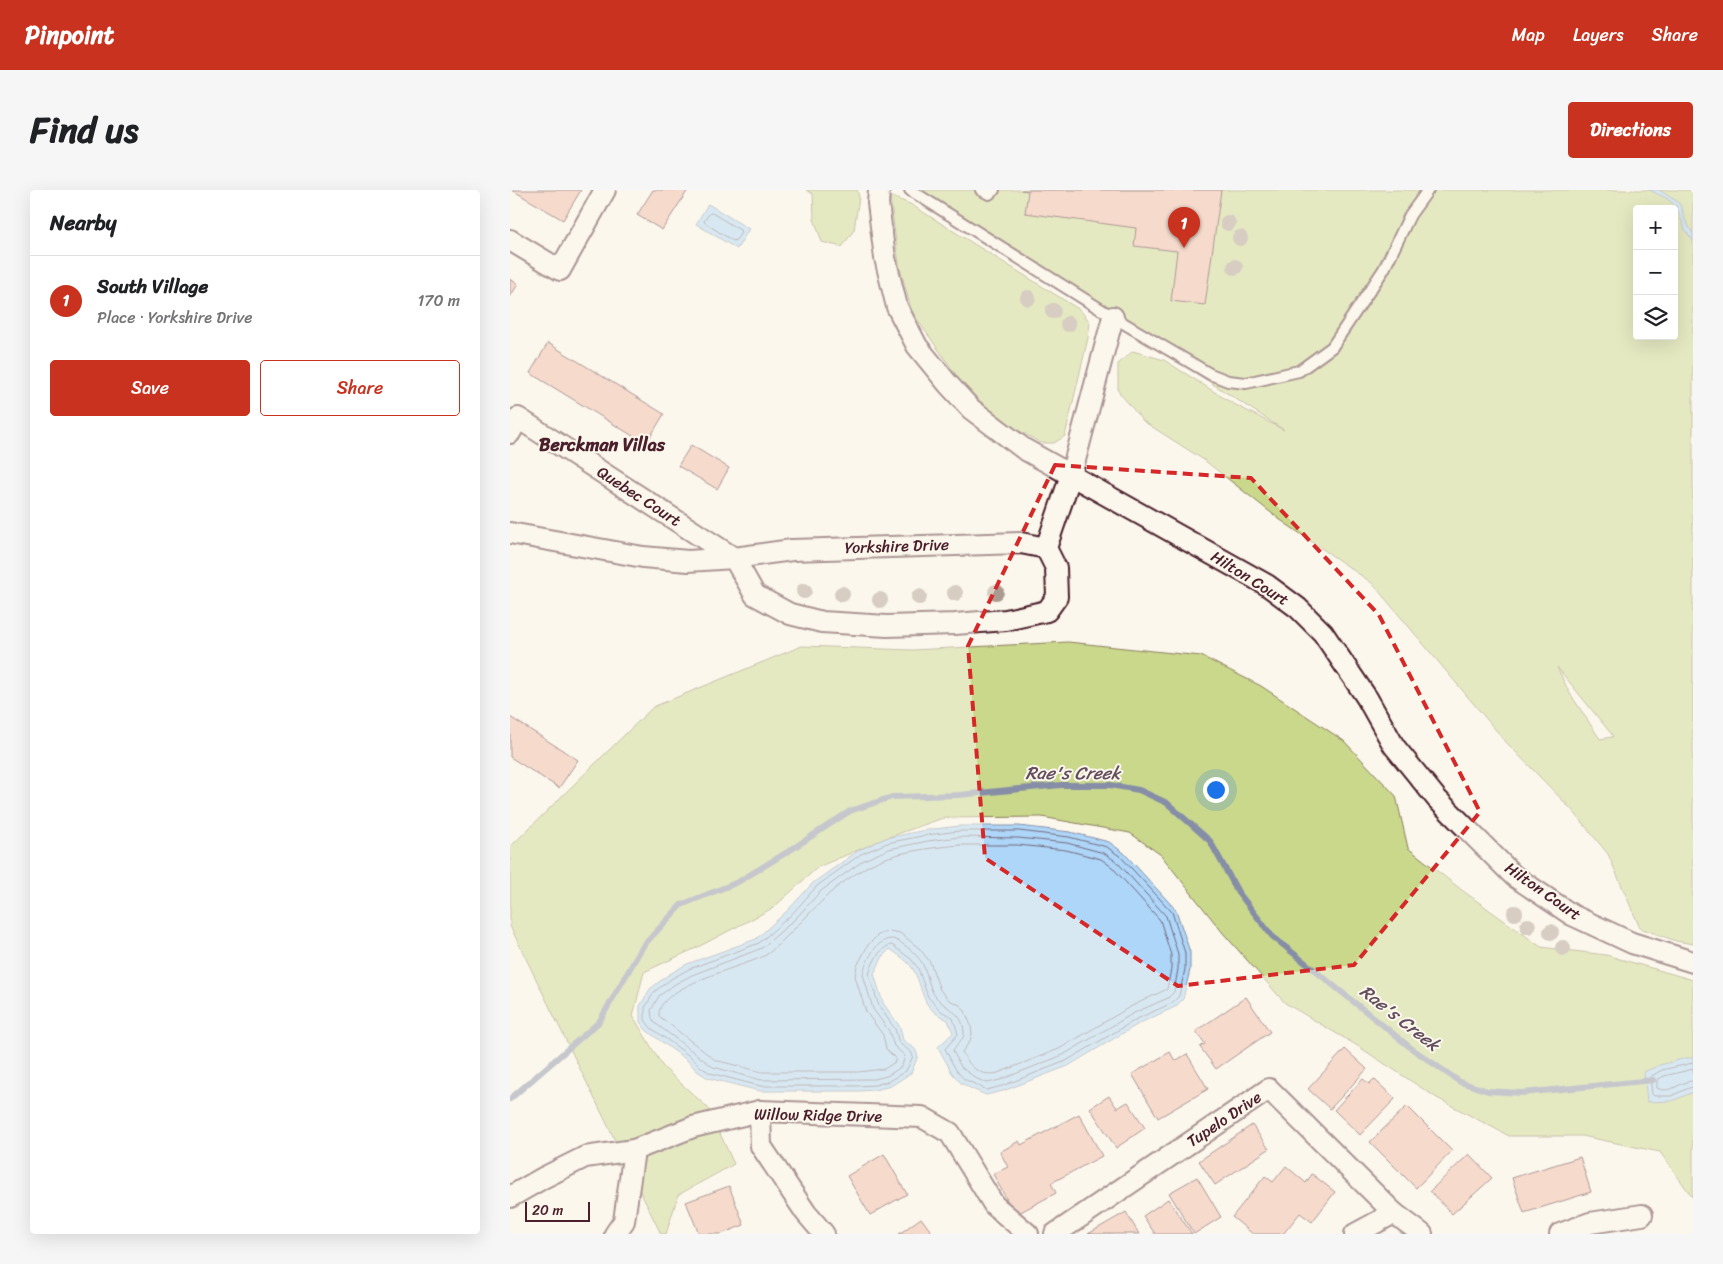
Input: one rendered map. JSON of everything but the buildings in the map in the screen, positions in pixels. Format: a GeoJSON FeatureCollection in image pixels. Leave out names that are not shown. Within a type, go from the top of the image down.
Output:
{"type":"FeatureCollection","features":[{"type":"Feature","properties":{"kind":"street"},"geometry":{"type":"LineString","coordinates":[[510,240],[560,270],[605,190]]}},
{"type":"Feature","properties":{"kind":"street","name":"Hilton Court"},"geometry":{"type":"LineString","coordinates":[[879,190],[878,203],[885,258],[897,307],[917,346],[971,410],[1024,449],[1267,585],[1298,608],[1323,633],[1367,698],[1394,746],[1437,800],[1514,876],[1572,915],[1632,943],[1693,962]]}},
{"type":"Feature","properties":{"kind":"street"},"geometry":{"type":"LineString","coordinates":[[734,558],[755,595],[790,614],[822,622],[887,626],[946,624],[1006,620],[1047,611],[1057,597],[1056,568],[1046,548],[1070,475],[1113,317]]}},
{"type":"Feature","properties":{"kind":"street","name":"Quebec Court"},"geometry":{"type":"LineString","coordinates":[[514,426],[734,558]]}},
{"type":"Feature","properties":{"kind":"street","name":"Yorkshire Drive"},"geometry":{"type":"LineString","coordinates":[[510,533],[643,557],[688,561],[734,558],[792,550],[1021,543],[1046,548]]}},
{"type":"Feature","properties":{"kind":"street","name":"Tupelo Drive"},"geometry":{"type":"LineString","coordinates":[[1055,1234],[1269,1089],[1394,1213],[1422,1234]]}},
{"type":"Feature","properties":{"kind":"street"},"geometry":{"type":"LineString","coordinates":[[760,1111],[761,1146],[806,1213],[824,1234]]}},
{"type":"Feature","properties":{"kind":"street","name":"Willow Ridge Drive"},"geometry":{"type":"LineString","coordinates":[[510,1197],[586,1157],[634,1150],[693,1127],[760,1111],[922,1117],[950,1133],[994,1205],[1028,1234]]}},
{"type":"Feature","properties":{"kind":"street"},"geometry":{"type":"LineString","coordinates":[[615,1234],[624,1221],[634,1150]]}},
{"type":"Feature","properties":{"kind":"street"},"geometry":{"type":"LineString","coordinates":[[1355,1234],[1394,1213]]}},
{"type":"Feature","properties":{"kind":"street"},"geometry":{"type":"LineString","coordinates":[[1560,1234],[1590,1223],[1642,1215]]}},
{"type":"Feature","properties":{"kind":"lane"},"geometry":{"type":"LineString","coordinates":[[910,190],[1113,317],[1210,374],[1228,381],[1246,383],[1299,370],[1332,347],[1384,270],[1410,215],[1428,190]]}},
{"type":"Feature","properties":{"kind":"lane"},"geometry":{"type":"LineString","coordinates":[[981,190],[989,194],[994,190]]}},
{"type":"Feature","properties":{"kind":"highlighted area"},"geometry":{"type":"Polygon","coordinates":[[[1055,465],[1251,478],[1379,615],[1480,812],[1354,965],[1178,986],[985,858],[968,646],[1055,465]]]}},
{"type":"Feature","properties":{"kind":"green space"},"geometry":{"type":"Polygon","coordinates":[[[806,190],[857,190],[859,197],[854,230],[842,247],[822,242],[814,219],[813,194],[806,190]]]}},
{"type":"Feature","properties":{"kind":"green space"},"geometry":{"type":"Polygon","coordinates":[[[912,190],[1693,190],[1693,944],[1676,941],[1640,928],[1608,854],[1573,811],[1505,741],[1372,583],[1279,519],[1204,460],[1143,421],[1118,391],[1118,364],[1133,351],[1164,360],[1232,403],[1284,430],[912,190]],[[1557,667],[1569,692],[1600,739],[1613,736],[1557,667]]]}},
{"type":"Feature","properties":{"kind":"green space"},"geometry":{"type":"Polygon","coordinates":[[[890,196],[910,204],[1080,310],[1090,322],[1065,436],[1054,443],[1041,443],[1011,426],[982,403],[959,379],[912,312],[899,264],[890,196]]]}},
{"type":"Feature","properties":{"kind":"green space"},"geometry":{"type":"Polygon","coordinates":[[[1068,642],[1201,656],[1261,686],[1344,741],[1396,796],[1408,848],[1463,891],[1541,947],[1606,955],[1693,980],[1693,1198],[1660,1152],[1582,1136],[1509,1136],[1437,1098],[1356,1045],[1285,1003],[1223,933],[1161,855],[1130,833],[1042,817],[943,818],[886,838],[818,867],[773,908],[696,948],[644,972],[633,1016],[663,1067],[708,1108],[734,1164],[678,1195],[666,1234],[661,1234],[510,926],[510,847],[653,707],[802,646],[912,650],[1068,642]]]}},
{"type":"Feature","properties":{"kind":"water"},"geometry":{"type":"Polygon","coordinates":[[[1649,190],[1659,190],[1678,202],[1693,234],[1693,241],[1685,230],[1678,211],[1678,205],[1675,205],[1666,198],[1649,190]]]}},
{"type":"Feature","properties":{"kind":"water"},"geometry":{"type":"Polygon","coordinates":[[[708,204],[749,229],[737,249],[696,224],[708,204]]]}},
{"type":"Feature","properties":{"kind":"water"},"geometry":{"type":"Polygon","coordinates":[[[960,826],[1019,826],[1070,832],[1109,842],[1124,853],[1176,910],[1190,952],[1190,970],[1183,999],[1175,1007],[1140,1023],[1068,1066],[1003,1091],[986,1095],[961,1083],[952,1073],[938,1047],[953,1033],[948,1020],[932,1010],[925,999],[912,967],[890,949],[883,956],[874,974],[883,1003],[900,1027],[903,1040],[915,1049],[918,1056],[911,1073],[891,1086],[859,1091],[760,1091],[708,1078],[647,1031],[640,1022],[640,1006],[650,989],[668,975],[687,964],[756,939],[787,911],[813,883],[859,850],[886,838],[960,826]]]}},
{"type":"Feature","properties":{"kind":"water"},"geometry":{"type":"Polygon","coordinates":[[[1693,1058],[1693,1092],[1672,1101],[1647,1102],[1644,1072],[1660,1065],[1693,1058]]]}},
{"type":"Feature","properties":{"kind":"waterway","name":"Rae's Creek"},"geometry":{"type":"LineString","coordinates":[[510,1099],[599,1022],[643,946],[681,905],[738,882],[850,811],[892,797],[959,795],[1061,785],[1110,785],[1139,790],[1167,803],[1210,841],[1238,892],[1272,936],[1411,1048],[1460,1082],[1488,1091],[1522,1093],[1653,1080]]}},
{"type":"Feature","properties":{"kind":"place","name":"South Village"},"geometry":{"type":"Point","coordinates":[1184,248]}},
{"type":"Feature","properties":{"kind":"district","name":"Berckman Villas"},"geometry":{"type":"Point","coordinates":[602,445]}}]}
